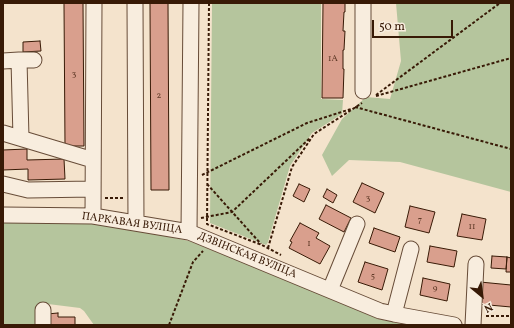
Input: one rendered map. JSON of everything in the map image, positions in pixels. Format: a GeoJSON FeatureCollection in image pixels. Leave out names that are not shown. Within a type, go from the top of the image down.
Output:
{"type":"FeatureCollection","features":[{"type":"Feature","properties":{"kind":"street"},"geometry":{"type":"LineString","coordinates":[[93,216],[94,3]]}},
{"type":"Feature","properties":{"kind":"street"},"geometry":{"type":"LineString","coordinates":[[135,3],[136,223]]}},
{"type":"Feature","properties":{"kind":"street","name":"ДЗВІНСКАЯ ВУЛІЦА"},"geometry":{"type":"LineString","coordinates":[[191,3],[189,226],[212,242],[380,310],[454,325]]}},
{"type":"Feature","properties":{"kind":"street"},"geometry":{"type":"LineString","coordinates":[[363,3],[365,96]]}},
{"type":"Feature","properties":{"kind":"street"},"geometry":{"type":"LineString","coordinates":[[19,60],[21,138]]}},
{"type":"Feature","properties":{"kind":"street"},"geometry":{"type":"LineString","coordinates":[[3,61],[34,60]]}},
{"type":"Feature","properties":{"kind":"street"},"geometry":{"type":"LineString","coordinates":[[3,133],[93,160]]}},
{"type":"Feature","properties":{"kind":"street"},"geometry":{"type":"LineString","coordinates":[[3,184],[28,190],[93,189]]}},
{"type":"Feature","properties":{"kind":"street","name":"ПАРКАВАЯ ВУЛІЦА"},"geometry":{"type":"LineString","coordinates":[[3,215],[93,216],[136,223],[189,226]]}},
{"type":"Feature","properties":{"kind":"street"},"geometry":{"type":"LineString","coordinates":[[330,290],[357,224]]}},
{"type":"Feature","properties":{"kind":"street"},"geometry":{"type":"LineString","coordinates":[[394,314],[411,249]]}},
{"type":"Feature","properties":{"kind":"street"},"geometry":{"type":"LineString","coordinates":[[474,320],[476,264]]}},
{"type":"Feature","properties":{"kind":"path"},"geometry":{"type":"LineString","coordinates":[[209,3],[207,224],[262,245],[281,255]]}},
{"type":"Feature","properties":{"kind":"path"},"geometry":{"type":"LineString","coordinates":[[500,3],[372,97],[511,58]]}},
{"type":"Feature","properties":{"kind":"path"},"geometry":{"type":"LineString","coordinates":[[189,226],[207,218],[232,212],[314,134],[355,107],[365,96]]}},
{"type":"Feature","properties":{"kind":"path"},"geometry":{"type":"LineString","coordinates":[[190,181],[307,123],[355,107],[511,149]]}},
{"type":"Feature","properties":{"kind":"path"},"geometry":{"type":"LineString","coordinates":[[268,248],[292,167],[314,134]]}},
{"type":"Feature","properties":{"kind":"path"},"geometry":{"type":"LineString","coordinates":[[207,184],[262,245]]}},
{"type":"Feature","properties":{"kind":"path"},"geometry":{"type":"LineString","coordinates":[[169,325],[193,262],[212,242]]}},
{"type":"Feature","properties":{"kind":"path"},"geometry":{"type":"LineString","coordinates":[[474,320],[511,316]]}},
{"type":"Feature","properties":{"kind":"green space"},"geometry":{"type":"Polygon","coordinates":[[[212,3],[321,3],[321,99],[343,100],[342,114],[312,133],[290,166],[266,245],[210,223],[212,3]]]}},
{"type":"Feature","properties":{"kind":"green space"},"geometry":{"type":"Polygon","coordinates":[[[396,3],[511,3],[511,192],[400,162],[349,160],[332,176],[322,155],[342,119],[366,97],[390,99],[401,61],[396,3]]]}},
{"type":"Feature","properties":{"kind":"green space"},"geometry":{"type":"Polygon","coordinates":[[[3,221],[94,221],[189,241],[290,281],[378,319],[409,325],[94,325],[80,308],[48,304],[36,309],[37,325],[3,325],[3,221]]]}},
{"type":"Feature","properties":{"kind":"building"},"geometry":{"type":"Polygon","coordinates":[[[64,3],[83,3],[84,146],[65,146],[64,3]]]}},
{"type":"Feature","properties":{"kind":"building"},"geometry":{"type":"Polygon","coordinates":[[[150,3],[168,3],[169,190],[151,190],[150,3]]]}},
{"type":"Feature","properties":{"kind":"building"},"geometry":{"type":"Polygon","coordinates":[[[323,3],[345,3],[343,31],[345,31],[343,50],[343,98],[322,98],[323,3]]]}},
{"type":"Feature","properties":{"kind":"building"},"geometry":{"type":"Polygon","coordinates":[[[40,41],[41,51],[23,52],[23,42],[40,41]]]}},
{"type":"Feature","properties":{"kind":"building"},"geometry":{"type":"Polygon","coordinates":[[[27,149],[27,160],[64,159],[65,179],[28,180],[28,169],[3,170],[3,150],[27,149]]]}},
{"type":"Feature","properties":{"kind":"building"},"geometry":{"type":"Polygon","coordinates":[[[362,183],[384,193],[375,213],[353,202],[362,183]]]}},
{"type":"Feature","properties":{"kind":"building"},"geometry":{"type":"Polygon","coordinates":[[[299,184],[310,189],[304,202],[293,196],[299,184]]]}},
{"type":"Feature","properties":{"kind":"building"},"geometry":{"type":"Polygon","coordinates":[[[327,189],[337,195],[333,203],[323,197],[327,189]]]}},
{"type":"Feature","properties":{"kind":"building"},"geometry":{"type":"Polygon","coordinates":[[[326,205],[351,218],[344,232],[319,219],[326,205]]]}},
{"type":"Feature","properties":{"kind":"building"},"geometry":{"type":"Polygon","coordinates":[[[410,206],[435,212],[429,233],[405,227],[410,206]]]}},
{"type":"Feature","properties":{"kind":"building"},"geometry":{"type":"Polygon","coordinates":[[[462,214],[486,219],[482,240],[457,236],[462,214]]]}},
{"type":"Feature","properties":{"kind":"building"},"geometry":{"type":"Polygon","coordinates":[[[300,223],[319,233],[316,238],[330,246],[320,264],[289,248],[292,242],[290,241],[300,223]]]}},
{"type":"Feature","properties":{"kind":"building"},"geometry":{"type":"Polygon","coordinates":[[[374,228],[400,237],[395,252],[369,243],[374,228]]]}},
{"type":"Feature","properties":{"kind":"building"},"geometry":{"type":"Polygon","coordinates":[[[430,246],[457,251],[454,267],[427,262],[430,246]]]}},
{"type":"Feature","properties":{"kind":"building"},"geometry":{"type":"Polygon","coordinates":[[[492,256],[507,257],[506,269],[491,268],[492,256]]]}},
{"type":"Feature","properties":{"kind":"building"},"geometry":{"type":"Polygon","coordinates":[[[507,257],[511,258],[511,272],[506,272],[507,257]]]}},
{"type":"Feature","properties":{"kind":"building"},"geometry":{"type":"Polygon","coordinates":[[[365,262],[388,269],[382,290],[358,282],[365,262]]]}},
{"type":"Feature","properties":{"kind":"building"},"geometry":{"type":"Polygon","coordinates":[[[423,278],[450,284],[447,301],[420,295],[423,278]]]}},
{"type":"Feature","properties":{"kind":"building"},"geometry":{"type":"Polygon","coordinates":[[[480,282],[511,285],[511,307],[478,304],[480,282]]]}},
{"type":"Feature","properties":{"kind":"building"},"geometry":{"type":"Polygon","coordinates":[[[58,313],[58,317],[75,317],[75,325],[48,325],[47,314],[58,313]]]}}]}
